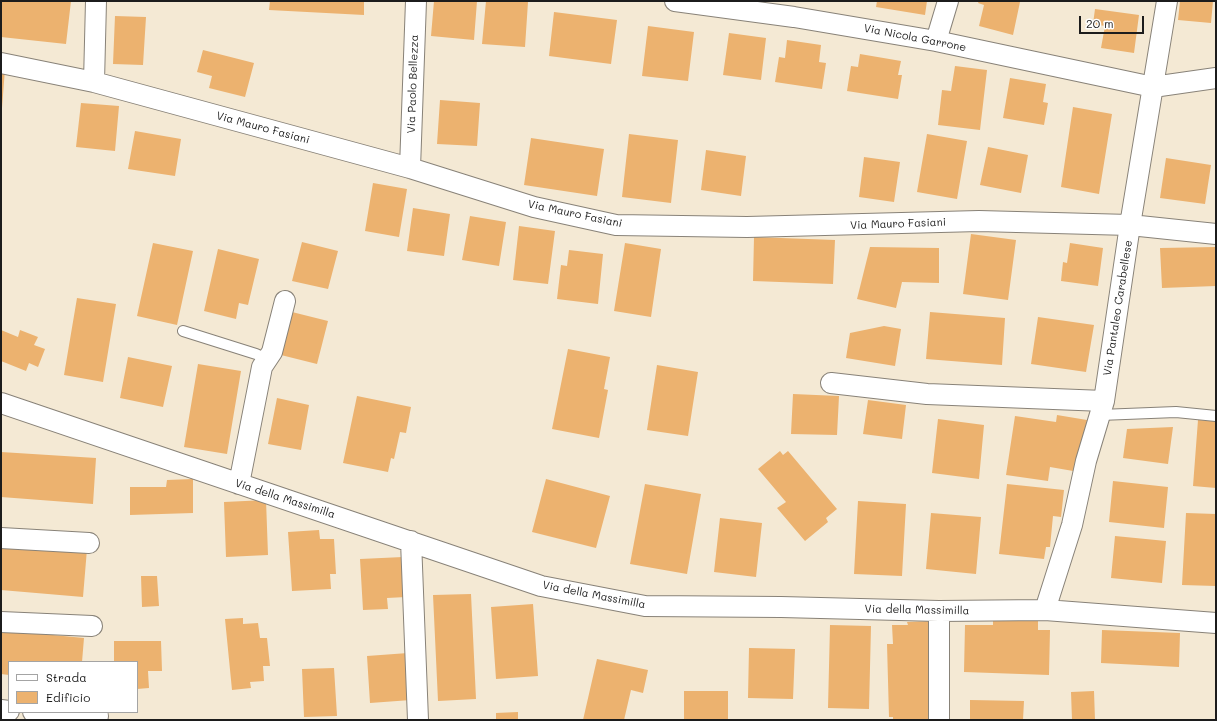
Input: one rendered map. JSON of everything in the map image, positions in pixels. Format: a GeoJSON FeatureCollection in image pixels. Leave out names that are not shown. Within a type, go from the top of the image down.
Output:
{"type":"FeatureCollection","features":[{"type":"Feature","properties":{"kind":"street"},"geometry":{"type":"LineString","coordinates":[[94,82],[96,1]]}},
{"type":"Feature","properties":{"kind":"street","name":"Via Paolo Bellezza"},"geometry":{"type":"LineString","coordinates":[[410,168],[416,1]]}},
{"type":"Feature","properties":{"kind":"street","name":"Via Nicola Garrone"},"geometry":{"type":"LineString","coordinates":[[675,1],[794,17],[936,42],[1153,87],[1216,78]]}},
{"type":"Feature","properties":{"kind":"street"},"geometry":{"type":"LineString","coordinates":[[936,42],[948,1]]}},
{"type":"Feature","properties":{"kind":"street","name":"Via Pantaleo Carabellese"},"geometry":{"type":"LineString","coordinates":[[1045,610],[1072,525],[1086,461],[1102,408],[1130,225],[1167,1]]}},
{"type":"Feature","properties":{"kind":"street","name":"Via Mauro Fasiani"},"geometry":{"type":"LineString","coordinates":[[1,63],[94,82],[410,168],[534,207],[616,225],[747,227],[979,221],[1130,225],[1216,234]]}},
{"type":"Feature","properties":{"kind":"street"},"geometry":{"type":"LineString","coordinates":[[239,484],[262,367],[272,352],[285,301]]}},
{"type":"Feature","properties":{"kind":"street"},"geometry":{"type":"LineString","coordinates":[[831,383],[927,394],[1102,408]]}},
{"type":"Feature","properties":{"kind":"street","name":"Via della Massimilla"},"geometry":{"type":"LineString","coordinates":[[1,403],[541,586],[645,606],[781,607],[939,611],[1045,610],[1216,623]]}},
{"type":"Feature","properties":{"kind":"street"},"geometry":{"type":"LineString","coordinates":[[1,538],[89,542]]}},
{"type":"Feature","properties":{"kind":"street"},"geometry":{"type":"LineString","coordinates":[[411,541],[418,720]]}},
{"type":"Feature","properties":{"kind":"street"},"geometry":{"type":"LineString","coordinates":[[939,611],[939,720]]}},
{"type":"Feature","properties":{"kind":"street"},"geometry":{"type":"LineString","coordinates":[[1,622],[92,626]]}},
{"type":"Feature","properties":{"kind":"street"},"geometry":{"type":"LineString","coordinates":[[49,713],[98,716]]}},
{"type":"Feature","properties":{"kind":"lane"},"geometry":{"type":"LineString","coordinates":[[183,331],[256,354],[267,359]]}},
{"type":"Feature","properties":{"kind":"lane"},"geometry":{"type":"LineString","coordinates":[[1102,408],[1216,416]]}},
{"type":"Feature","properties":{"kind":"building"},"geometry":{"type":"Polygon","coordinates":[[[1,1],[71,1],[66,44],[1,37],[1,1]]]}},
{"type":"Feature","properties":{"kind":"building"},"geometry":{"type":"Polygon","coordinates":[[[270,1],[364,1],[364,15],[269,10],[270,1]]]}},
{"type":"Feature","properties":{"kind":"building"},"geometry":{"type":"Polygon","coordinates":[[[434,1],[477,1],[474,40],[431,36],[434,1]]]}},
{"type":"Feature","properties":{"kind":"building"},"geometry":{"type":"Polygon","coordinates":[[[486,1],[528,2],[525,47],[482,44],[486,1]]]}},
{"type":"Feature","properties":{"kind":"building"},"geometry":{"type":"Polygon","coordinates":[[[877,1],[927,1],[925,15],[876,7],[877,1]]]}},
{"type":"Feature","properties":{"kind":"building"},"geometry":{"type":"Polygon","coordinates":[[[979,1],[1020,2],[1013,35],[979,26],[984,5],[978,3],[979,1]]]}},
{"type":"Feature","properties":{"kind":"building"},"geometry":{"type":"Polygon","coordinates":[[[1180,1],[1213,1],[1211,23],[1178,20],[1180,1]]]}},
{"type":"Feature","properties":{"kind":"building"},"geometry":{"type":"Polygon","coordinates":[[[1095,9],[1139,15],[1134,53],[1101,48],[1105,26],[1093,24],[1095,9]]]}},
{"type":"Feature","properties":{"kind":"building"},"geometry":{"type":"Polygon","coordinates":[[[554,12],[617,20],[611,64],[549,56],[554,12]]]}},
{"type":"Feature","properties":{"kind":"building"},"geometry":{"type":"Polygon","coordinates":[[[115,16],[146,17],[143,65],[113,64],[115,16]]]}},
{"type":"Feature","properties":{"kind":"building"},"geometry":{"type":"Polygon","coordinates":[[[648,26],[694,32],[688,81],[642,76],[648,26]]]}},
{"type":"Feature","properties":{"kind":"building"},"geometry":{"type":"Polygon","coordinates":[[[729,33],[766,38],[761,80],[723,75],[729,33]]]}},
{"type":"Feature","properties":{"kind":"building"},"geometry":{"type":"Polygon","coordinates":[[[787,40],[821,45],[819,62],[826,63],[822,89],[775,82],[779,57],[785,58],[787,40]]]}},
{"type":"Feature","properties":{"kind":"building"},"geometry":{"type":"Polygon","coordinates":[[[203,50],[254,63],[245,97],[209,88],[212,76],[197,72],[203,50]]]}},
{"type":"Feature","properties":{"kind":"building"},"geometry":{"type":"Polygon","coordinates":[[[860,54],[901,61],[898,75],[902,75],[898,99],[847,91],[851,66],[858,67],[860,54]]]}},
{"type":"Feature","properties":{"kind":"building"},"geometry":{"type":"Polygon","coordinates":[[[955,66],[987,70],[980,130],[938,125],[942,90],[951,91],[955,66]]]}},
{"type":"Feature","properties":{"kind":"building"},"geometry":{"type":"Polygon","coordinates":[[[1,69],[5,69],[2,108],[1,108],[1,69]]]}},
{"type":"Feature","properties":{"kind":"building"},"geometry":{"type":"Polygon","coordinates":[[[1010,78],[1046,84],[1043,102],[1048,103],[1044,125],[1003,118],[1010,78]]]}},
{"type":"Feature","properties":{"kind":"building"},"geometry":{"type":"Polygon","coordinates":[[[440,100],[480,103],[477,146],[437,144],[440,100]]]}},
{"type":"Feature","properties":{"kind":"building"},"geometry":{"type":"Polygon","coordinates":[[[81,103],[119,106],[115,151],[76,147],[81,103]]]}},
{"type":"Feature","properties":{"kind":"building"},"geometry":{"type":"Polygon","coordinates":[[[1073,107],[1112,114],[1099,194],[1061,187],[1073,107]]]}},
{"type":"Feature","properties":{"kind":"building"},"geometry":{"type":"Polygon","coordinates":[[[135,131],[181,139],[175,176],[128,169],[135,131]]]}},
{"type":"Feature","properties":{"kind":"building"},"geometry":{"type":"Polygon","coordinates":[[[629,134],[678,140],[671,203],[622,197],[629,134]]]}},
{"type":"Feature","properties":{"kind":"building"},"geometry":{"type":"Polygon","coordinates":[[[927,134],[967,141],[957,199],[917,192],[927,134]]]}},
{"type":"Feature","properties":{"kind":"building"},"geometry":{"type":"Polygon","coordinates":[[[531,138],[604,149],[597,196],[524,185],[531,138]]]}},
{"type":"Feature","properties":{"kind":"building"},"geometry":{"type":"Polygon","coordinates":[[[988,147],[1028,155],[1021,193],[980,185],[988,147]]]}},
{"type":"Feature","properties":{"kind":"building"},"geometry":{"type":"Polygon","coordinates":[[[706,150],[746,156],[741,196],[701,190],[706,150]]]}},
{"type":"Feature","properties":{"kind":"building"},"geometry":{"type":"Polygon","coordinates":[[[864,157],[900,162],[894,202],[859,197],[864,157]]]}},
{"type":"Feature","properties":{"kind":"building"},"geometry":{"type":"Polygon","coordinates":[[[1166,158],[1211,165],[1205,204],[1160,198],[1166,158]]]}},
{"type":"Feature","properties":{"kind":"building"},"geometry":{"type":"Polygon","coordinates":[[[373,183],[407,189],[399,237],[365,231],[373,183]]]}},
{"type":"Feature","properties":{"kind":"building"},"geometry":{"type":"Polygon","coordinates":[[[413,208],[450,214],[444,256],[407,251],[413,208]]]}},
{"type":"Feature","properties":{"kind":"building"},"geometry":{"type":"Polygon","coordinates":[[[470,216],[506,222],[499,266],[462,260],[470,216]]]}},
{"type":"Feature","properties":{"kind":"building"},"geometry":{"type":"Polygon","coordinates":[[[519,226],[555,231],[548,284],[513,280],[519,226]]]}},
{"type":"Feature","properties":{"kind":"building"},"geometry":{"type":"Polygon","coordinates":[[[971,234],[1016,240],[1008,300],[963,294],[971,234]]]}},
{"type":"Feature","properties":{"kind":"building"},"geometry":{"type":"Polygon","coordinates":[[[754,237],[835,240],[833,284],[753,281],[754,237]]]}},
{"type":"Feature","properties":{"kind":"building"},"geometry":{"type":"Polygon","coordinates":[[[302,242],[338,251],[328,289],[292,281],[302,242]]]}},
{"type":"Feature","properties":{"kind":"building"},"geometry":{"type":"Polygon","coordinates":[[[153,243],[193,251],[177,325],[137,316],[153,243]]]}},
{"type":"Feature","properties":{"kind":"building"},"geometry":{"type":"Polygon","coordinates":[[[625,243],[661,249],[651,317],[614,311],[625,243]]]}},
{"type":"Feature","properties":{"kind":"building"},"geometry":{"type":"Polygon","coordinates":[[[1070,243],[1103,248],[1098,286],[1061,281],[1063,262],[1067,263],[1070,243]]]}},
{"type":"Feature","properties":{"kind":"building"},"geometry":{"type":"Polygon","coordinates":[[[870,247],[939,248],[939,283],[902,282],[896,308],[857,299],[870,247]]]}},
{"type":"Feature","properties":{"kind":"building"},"geometry":{"type":"Polygon","coordinates":[[[1216,247],[1216,286],[1162,288],[1160,248],[1216,247]]]}},
{"type":"Feature","properties":{"kind":"building"},"geometry":{"type":"Polygon","coordinates":[[[218,249],[259,259],[248,305],[239,303],[236,319],[204,311],[218,249]]]}},
{"type":"Feature","properties":{"kind":"building"},"geometry":{"type":"Polygon","coordinates":[[[569,250],[603,254],[598,304],[557,299],[561,265],[567,266],[569,250]]]}},
{"type":"Feature","properties":{"kind":"building"},"geometry":{"type":"Polygon","coordinates":[[[77,298],[116,304],[103,382],[64,375],[77,298]]]}},
{"type":"Feature","properties":{"kind":"building"},"geometry":{"type":"Polygon","coordinates":[[[292,312],[328,321],[317,364],[281,355],[292,312]]]}},
{"type":"Feature","properties":{"kind":"building"},"geometry":{"type":"Polygon","coordinates":[[[930,312],[1005,318],[1002,365],[926,359],[930,312]]]}},
{"type":"Feature","properties":{"kind":"building"},"geometry":{"type":"Polygon","coordinates":[[[1038,317],[1094,325],[1086,372],[1031,364],[1038,317]]]}},
{"type":"Feature","properties":{"kind":"building"},"geometry":{"type":"Polygon","coordinates":[[[884,326],[901,329],[895,366],[846,358],[850,333],[884,326]]]}},
{"type":"Feature","properties":{"kind":"building"},"geometry":{"type":"Polygon","coordinates":[[[1,330],[18,337],[20,330],[38,337],[34,345],[45,349],[38,367],[29,363],[26,371],[1,361],[1,330]]]}},
{"type":"Feature","properties":{"kind":"building"},"geometry":{"type":"Polygon","coordinates":[[[568,349],[610,357],[604,389],[608,390],[599,438],[552,429],[568,349]]]}},
{"type":"Feature","properties":{"kind":"building"},"geometry":{"type":"Polygon","coordinates":[[[128,357],[172,366],[163,407],[120,398],[128,357]]]}},
{"type":"Feature","properties":{"kind":"building"},"geometry":{"type":"Polygon","coordinates":[[[198,364],[241,371],[227,454],[184,447],[198,364]]]}},
{"type":"Feature","properties":{"kind":"building"},"geometry":{"type":"Polygon","coordinates":[[[657,365],[698,372],[688,436],[647,430],[657,365]]]}},
{"type":"Feature","properties":{"kind":"building"},"geometry":{"type":"Polygon","coordinates":[[[793,394],[839,396],[837,435],[791,434],[793,394]]]}},
{"type":"Feature","properties":{"kind":"building"},"geometry":{"type":"Polygon","coordinates":[[[357,396],[411,407],[406,433],[400,432],[394,459],[391,458],[388,472],[343,463],[357,396]]]}},
{"type":"Feature","properties":{"kind":"building"},"geometry":{"type":"Polygon","coordinates":[[[277,398],[309,405],[301,450],[268,444],[277,398]]]}},
{"type":"Feature","properties":{"kind":"building"},"geometry":{"type":"Polygon","coordinates":[[[868,400],[906,405],[902,439],[863,434],[868,400]]]}},
{"type":"Feature","properties":{"kind":"building"},"geometry":{"type":"Polygon","coordinates":[[[1057,415],[1087,420],[1079,472],[1050,467],[1048,481],[1006,475],[1015,416],[1056,422],[1057,415]]]}},
{"type":"Feature","properties":{"kind":"building"},"geometry":{"type":"Polygon","coordinates":[[[938,419],[984,425],[979,479],[932,473],[938,419]]]}},
{"type":"Feature","properties":{"kind":"building"},"geometry":{"type":"Polygon","coordinates":[[[1198,420],[1216,421],[1216,488],[1193,486],[1198,420]]]}},
{"type":"Feature","properties":{"kind":"building"},"geometry":{"type":"Polygon","coordinates":[[[1173,427],[1168,464],[1123,458],[1127,429],[1173,427]]]}},
{"type":"Feature","properties":{"kind":"building"},"geometry":{"type":"Polygon","coordinates":[[[780,451],[783,455],[788,451],[837,509],[826,518],[828,522],[805,541],[777,508],[786,502],[758,469],[780,451]]]}},
{"type":"Feature","properties":{"kind":"building"},"geometry":{"type":"Polygon","coordinates":[[[1,452],[96,458],[93,504],[1,497],[1,452]]]}},
{"type":"Feature","properties":{"kind":"building"},"geometry":{"type":"Polygon","coordinates":[[[193,479],[193,513],[130,515],[130,487],[166,487],[167,480],[193,479]]]}},
{"type":"Feature","properties":{"kind":"building"},"geometry":{"type":"Polygon","coordinates":[[[546,479],[610,496],[596,548],[532,532],[546,479]]]}},
{"type":"Feature","properties":{"kind":"building"},"geometry":{"type":"Polygon","coordinates":[[[1113,481],[1168,487],[1164,528],[1109,522],[1113,481]]]}},
{"type":"Feature","properties":{"kind":"building"},"geometry":{"type":"Polygon","coordinates":[[[645,484],[701,494],[687,574],[630,564],[645,484]]]}},
{"type":"Feature","properties":{"kind":"building"},"geometry":{"type":"Polygon","coordinates":[[[1007,484],[1064,490],[1061,517],[1053,516],[1050,547],[1046,547],[1044,559],[999,554],[1007,484]]]}},
{"type":"Feature","properties":{"kind":"building"},"geometry":{"type":"Polygon","coordinates":[[[266,500],[268,555],[226,557],[224,502],[266,500]]]}},
{"type":"Feature","properties":{"kind":"building"},"geometry":{"type":"Polygon","coordinates":[[[858,501],[906,504],[902,576],[854,574],[858,501]]]}},
{"type":"Feature","properties":{"kind":"building"},"geometry":{"type":"Polygon","coordinates":[[[931,513],[981,517],[976,574],[926,569],[931,513]]]}},
{"type":"Feature","properties":{"kind":"building"},"geometry":{"type":"Polygon","coordinates":[[[1186,513],[1216,514],[1216,586],[1182,585],[1186,513]]]}},
{"type":"Feature","properties":{"kind":"building"},"geometry":{"type":"Polygon","coordinates":[[[720,518],[762,523],[756,577],[714,572],[720,518]]]}},
{"type":"Feature","properties":{"kind":"building"},"geometry":{"type":"Polygon","coordinates":[[[319,530],[320,539],[334,539],[336,574],[330,574],[331,589],[292,591],[288,532],[319,530]]]}},
{"type":"Feature","properties":{"kind":"building"},"geometry":{"type":"Polygon","coordinates":[[[1115,536],[1166,541],[1162,583],[1111,578],[1115,536]]]}},
{"type":"Feature","properties":{"kind":"building"},"geometry":{"type":"Polygon","coordinates":[[[1,542],[87,549],[83,597],[1,590],[1,542]]]}},
{"type":"Feature","properties":{"kind":"building"},"geometry":{"type":"Polygon","coordinates":[[[403,557],[406,597],[387,598],[388,609],[363,610],[360,559],[403,557]]]}},
{"type":"Feature","properties":{"kind":"building"},"geometry":{"type":"Polygon","coordinates":[[[141,576],[157,576],[159,606],[142,607],[141,576]]]}},
{"type":"Feature","properties":{"kind":"building"},"geometry":{"type":"Polygon","coordinates":[[[471,594],[476,699],[438,701],[433,595],[471,594]]]}},
{"type":"Feature","properties":{"kind":"building"},"geometry":{"type":"Polygon","coordinates":[[[533,604],[538,676],[496,679],[491,607],[533,604]]]}},
{"type":"Feature","properties":{"kind":"building"},"geometry":{"type":"Polygon","coordinates":[[[243,618],[243,624],[258,623],[260,638],[267,638],[270,666],[263,666],[264,681],[250,682],[251,688],[232,690],[225,619],[243,618]]]}},
{"type":"Feature","properties":{"kind":"building"},"geometry":{"type":"Polygon","coordinates":[[[993,619],[1038,621],[1038,630],[1050,630],[1049,675],[964,672],[965,625],[993,625],[993,619]]]}},
{"type":"Feature","properties":{"kind":"building"},"geometry":{"type":"Polygon","coordinates":[[[932,621],[934,720],[893,720],[893,717],[889,717],[887,644],[893,644],[892,625],[908,625],[907,622],[932,621]]]}},
{"type":"Feature","properties":{"kind":"building"},"geometry":{"type":"Polygon","coordinates":[[[830,625],[871,626],[869,709],[828,708],[830,625]]]}},
{"type":"Feature","properties":{"kind":"building"},"geometry":{"type":"Polygon","coordinates":[[[1,630],[84,638],[82,661],[8,661],[8,675],[1,674],[1,630]]]}},
{"type":"Feature","properties":{"kind":"building"},"geometry":{"type":"Polygon","coordinates":[[[1102,630],[1180,633],[1179,667],[1101,663],[1102,630]]]}},
{"type":"Feature","properties":{"kind":"building"},"geometry":{"type":"Polygon","coordinates":[[[114,641],[161,641],[162,671],[148,671],[149,688],[138,689],[138,661],[114,661],[114,641]]]}},
{"type":"Feature","properties":{"kind":"building"},"geometry":{"type":"Polygon","coordinates":[[[749,648],[795,649],[793,699],[748,698],[749,648]]]}},
{"type":"Feature","properties":{"kind":"building"},"geometry":{"type":"Polygon","coordinates":[[[408,653],[411,700],[370,703],[367,656],[408,653]]]}},
{"type":"Feature","properties":{"kind":"building"},"geometry":{"type":"Polygon","coordinates":[[[597,659],[648,670],[643,693],[631,690],[624,720],[583,720],[597,659]]]}},
{"type":"Feature","properties":{"kind":"building"},"geometry":{"type":"Polygon","coordinates":[[[334,668],[337,716],[304,717],[302,669],[334,668]]]}},
{"type":"Feature","properties":{"kind":"building"},"geometry":{"type":"Polygon","coordinates":[[[684,691],[728,691],[728,720],[684,720],[684,691]]]}},
{"type":"Feature","properties":{"kind":"building"},"geometry":{"type":"Polygon","coordinates":[[[1094,691],[1095,720],[1072,720],[1071,692],[1094,691]]]}},
{"type":"Feature","properties":{"kind":"building"},"geometry":{"type":"Polygon","coordinates":[[[970,700],[1024,701],[1023,720],[970,720],[970,700]]]}},
{"type":"Feature","properties":{"kind":"building"},"geometry":{"type":"Polygon","coordinates":[[[518,712],[518,720],[496,720],[496,713],[518,712]]]}}]}
